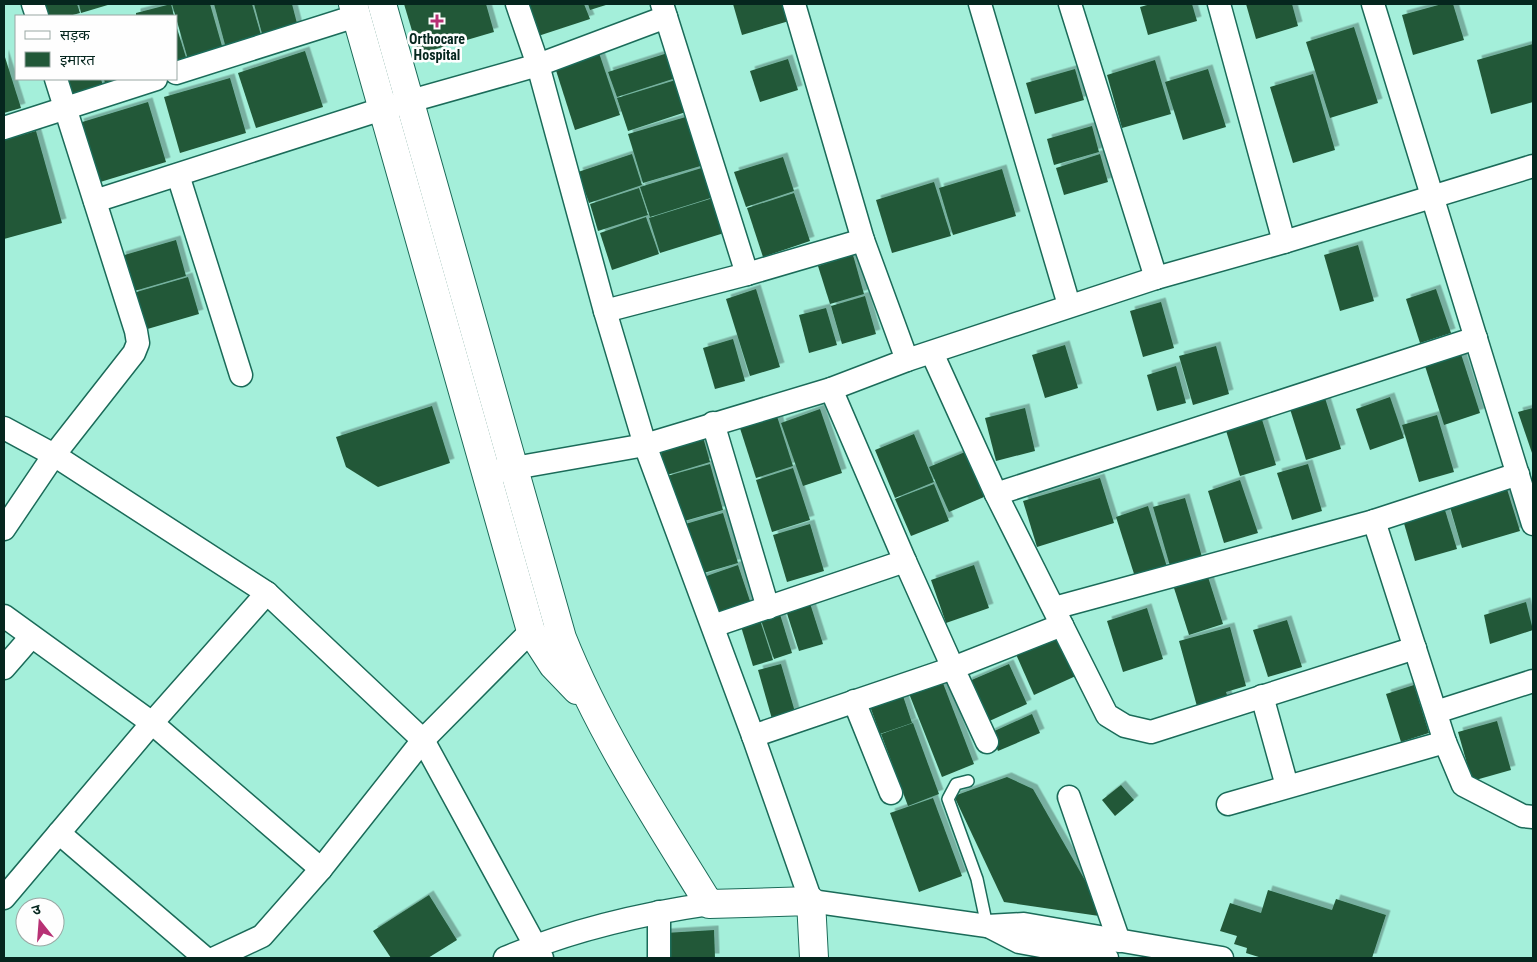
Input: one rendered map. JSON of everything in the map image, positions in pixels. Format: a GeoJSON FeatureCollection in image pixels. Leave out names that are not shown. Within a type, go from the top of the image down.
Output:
{"type":"FeatureCollection","features":[{"type":"Feature","properties":{"kind":"street"},"geometry":{"type":"LineString","coordinates":[[382,4],[562,638],[591,706],[625,767],[709,904]]}},
{"type":"Feature","properties":{"kind":"street"},"geometry":{"type":"LineString","coordinates":[[517,4],[538,65],[605,311],[645,445],[754,736],[811,901],[814,958]]}},
{"type":"Feature","properties":{"kind":"street"},"geometry":{"type":"LineString","coordinates":[[794,4],[863,240],[906,360]]}},
{"type":"Feature","properties":{"kind":"street"},"geometry":{"type":"LineString","coordinates":[[980,4],[1069,306]]}},
{"type":"Feature","properties":{"kind":"street"},"geometry":{"type":"LineString","coordinates":[[1070,4],[1156,278]]}},
{"type":"Feature","properties":{"kind":"street"},"geometry":{"type":"LineString","coordinates":[[1219,4],[1284,242]]}},
{"type":"Feature","properties":{"kind":"street"},"geometry":{"type":"LineString","coordinates":[[1373,4],[1533,524]]}},
{"type":"Feature","properties":{"kind":"street"},"geometry":{"type":"LineString","coordinates":[[178,71],[354,10],[531,630],[553,665],[591,706]]}},
{"type":"Feature","properties":{"kind":"street"},"geometry":{"type":"LineString","coordinates":[[95,201],[382,109],[538,65],[664,11],[747,274]]}},
{"type":"Feature","properties":{"kind":"street"},"geometry":{"type":"LineString","coordinates":[[4,529],[54,455],[134,353],[138,344],[136,331],[56,80]]}},
{"type":"Feature","properties":{"kind":"street"},"geometry":{"type":"LineString","coordinates":[[4,128],[153,80]]}},
{"type":"Feature","properties":{"kind":"street"},"geometry":{"type":"LineString","coordinates":[[485,474],[514,467],[645,445],[831,389],[906,360],[1156,278],[1284,242],[1533,166]]}},
{"type":"Feature","properties":{"kind":"street"},"geometry":{"type":"LineString","coordinates":[[178,175],[241,374]]}},
{"type":"Feature","properties":{"kind":"street"},"geometry":{"type":"LineString","coordinates":[[605,311],[747,274],[863,240]]}},
{"type":"Feature","properties":{"kind":"street"},"geometry":{"type":"LineString","coordinates":[[996,494],[1476,338]]}},
{"type":"Feature","properties":{"kind":"street"},"geometry":{"type":"LineString","coordinates":[[932,353],[996,494],[1107,715],[1126,726],[1150,732],[1415,648]]}},
{"type":"Feature","properties":{"kind":"street"},"geometry":{"type":"LineString","coordinates":[[831,389],[905,561],[987,742]]}},
{"type":"Feature","properties":{"kind":"street"},"geometry":{"type":"LineString","coordinates":[[713,423],[768,608]]}},
{"type":"Feature","properties":{"kind":"street"},"geometry":{"type":"LineString","coordinates":[[4,428],[54,455],[267,593],[424,740],[539,952]]}},
{"type":"Feature","properties":{"kind":"street"},"geometry":{"type":"LineString","coordinates":[[754,736],[953,668],[1058,617],[1374,521],[1518,474]]}},
{"type":"Feature","properties":{"kind":"street"},"geometry":{"type":"LineString","coordinates":[[1374,521],[1445,742],[1463,785],[1523,816],[1533,817]]}},
{"type":"Feature","properties":{"kind":"street"},"geometry":{"type":"LineString","coordinates":[[713,626],[905,561]]}},
{"type":"Feature","properties":{"kind":"street"},"geometry":{"type":"LineString","coordinates":[[518,587],[546,580]]}},
{"type":"Feature","properties":{"kind":"street"},"geometry":{"type":"LineString","coordinates":[[4,898],[152,723],[267,593]]}},
{"type":"Feature","properties":{"kind":"street"},"geometry":{"type":"LineString","coordinates":[[4,616],[31,638],[152,723],[321,869]]}},
{"type":"Feature","properties":{"kind":"street"},"geometry":{"type":"LineString","coordinates":[[215,958],[262,936],[321,869],[424,740],[531,630]]}},
{"type":"Feature","properties":{"kind":"street"},"geometry":{"type":"LineString","coordinates":[[4,668],[31,638]]}},
{"type":"Feature","properties":{"kind":"street"},"geometry":{"type":"LineString","coordinates":[[1436,712],[1533,681]]}},
{"type":"Feature","properties":{"kind":"street"},"geometry":{"type":"LineString","coordinates":[[1262,696],[1287,786]]}},
{"type":"Feature","properties":{"kind":"street"},"geometry":{"type":"LineString","coordinates":[[854,701],[891,793]]}},
{"type":"Feature","properties":{"kind":"street"},"geometry":{"type":"LineString","coordinates":[[1228,804],[1445,742]]}},
{"type":"Feature","properties":{"kind":"street"},"geometry":{"type":"LineString","coordinates":[[1069,797],[1113,950]]}},
{"type":"Feature","properties":{"kind":"street"},"geometry":{"type":"LineString","coordinates":[[59,833],[205,958]]}},
{"type":"Feature","properties":{"kind":"street"},"geometry":{"type":"LineString","coordinates":[[505,958],[539,952],[659,912],[709,904],[811,901],[987,926],[1024,924],[1113,950],[1222,958]]}},
{"type":"Feature","properties":{"kind":"street"},"geometry":{"type":"LineString","coordinates":[[659,912],[660,958]]}},
{"type":"Feature","properties":{"kind":"lane"},"geometry":{"type":"LineString","coordinates":[[968,781],[956,784],[948,799],[977,879],[987,926]]}},
{"type":"Feature","properties":{"kind":"building"},"geometry":{"type":"Polygon","coordinates":[[[40,4],[77,4],[80,13],[73,15],[43,15],[40,4]]]}},
{"type":"Feature","properties":{"kind":"building"},"geometry":{"type":"Polygon","coordinates":[[[79,4],[111,4],[81,13],[79,4]]]}},
{"type":"Feature","properties":{"kind":"building"},"geometry":{"type":"Polygon","coordinates":[[[171,4],[174,15],[136,15],[136,13],[171,4]]]}},
{"type":"Feature","properties":{"kind":"building"},"geometry":{"type":"Polygon","coordinates":[[[172,4],[210,4],[224,53],[189,63],[178,25],[178,15],[175,15],[172,4]]]}},
{"type":"Feature","properties":{"kind":"building"},"geometry":{"type":"Polygon","coordinates":[[[214,4],[252,4],[263,42],[227,52],[214,4]]]}},
{"type":"Feature","properties":{"kind":"building"},"geometry":{"type":"Polygon","coordinates":[[[254,4],[292,4],[299,31],[264,41],[254,4]]]}},
{"type":"Feature","properties":{"kind":"building"},"geometry":{"type":"Polygon","coordinates":[[[404,4],[486,4],[494,32],[419,54],[404,4]]]}},
{"type":"Feature","properties":{"kind":"building"},"geometry":{"type":"Polygon","coordinates":[[[521,4],[584,4],[590,19],[532,38],[521,4]]]}},
{"type":"Feature","properties":{"kind":"building"},"geometry":{"type":"Polygon","coordinates":[[[588,4],[609,4],[590,10],[588,4]]]}},
{"type":"Feature","properties":{"kind":"building"},"geometry":{"type":"Polygon","coordinates":[[[733,4],[784,4],[789,21],[742,35],[733,4]]]}},
{"type":"Feature","properties":{"kind":"building"},"geometry":{"type":"Polygon","coordinates":[[[1151,4],[1192,4],[1197,21],[1148,35],[1140,7],[1151,4]]]}},
{"type":"Feature","properties":{"kind":"building"},"geometry":{"type":"Polygon","coordinates":[[[1246,4],[1292,4],[1298,26],[1256,39],[1246,4]]]}},
{"type":"Feature","properties":{"kind":"building"},"geometry":{"type":"Polygon","coordinates":[[[1442,4],[1453,4],[1464,40],[1413,55],[1402,15],[1442,4]]]}},
{"type":"Feature","properties":{"kind":"building"},"geometry":{"type":"Polygon","coordinates":[[[1354,27],[1378,103],[1330,118],[1306,42],[1354,27]]]}},
{"type":"Feature","properties":{"kind":"building"},"geometry":{"type":"Polygon","coordinates":[[[178,32],[188,64],[178,67],[178,32]]]}},
{"type":"Feature","properties":{"kind":"building"},"geometry":{"type":"Polygon","coordinates":[[[1533,44],[1533,102],[1491,114],[1477,60],[1533,44]]]}},
{"type":"Feature","properties":{"kind":"building"},"geometry":{"type":"Polygon","coordinates":[[[597,47],[620,115],[575,130],[553,61],[597,47]]]}},
{"type":"Feature","properties":{"kind":"building"},"geometry":{"type":"Polygon","coordinates":[[[305,51],[323,107],[256,128],[238,73],[305,51]]]}},
{"type":"Feature","properties":{"kind":"building"},"geometry":{"type":"Polygon","coordinates":[[[674,51],[682,76],[617,97],[608,72],[674,51]]]}},
{"type":"Feature","properties":{"kind":"building"},"geometry":{"type":"Polygon","coordinates":[[[4,54],[21,108],[4,113],[4,54]]]}},
{"type":"Feature","properties":{"kind":"building"},"geometry":{"type":"Polygon","coordinates":[[[788,59],[798,90],[760,102],[750,71],[788,59]]]}},
{"type":"Feature","properties":{"kind":"building"},"geometry":{"type":"Polygon","coordinates":[[[1155,60],[1171,114],[1122,128],[1107,75],[1155,60]]]}},
{"type":"Feature","properties":{"kind":"building"},"geometry":{"type":"Polygon","coordinates":[[[1075,69],[1084,100],[1035,114],[1026,83],[1075,69]]]}},
{"type":"Feature","properties":{"kind":"building"},"geometry":{"type":"Polygon","coordinates":[[[1208,69],[1226,127],[1183,140],[1165,82],[1208,69]]]}},
{"type":"Feature","properties":{"kind":"building"},"geometry":{"type":"Polygon","coordinates":[[[1313,74],[1335,150],[1293,163],[1270,87],[1313,74]]]}},
{"type":"Feature","properties":{"kind":"building"},"geometry":{"type":"Polygon","coordinates":[[[230,78],[246,133],[180,153],[164,97],[230,78]]]}},
{"type":"Feature","properties":{"kind":"building"},"geometry":{"type":"Polygon","coordinates":[[[682,78],[692,110],[628,131],[617,98],[682,78]]]}},
{"type":"Feature","properties":{"kind":"building"},"geometry":{"type":"Polygon","coordinates":[[[63,80],[101,80],[104,89],[69,99],[63,80]]]}},
{"type":"Feature","properties":{"kind":"building"},"geometry":{"type":"Polygon","coordinates":[[[104,80],[134,80],[106,88],[104,80]]]}},
{"type":"Feature","properties":{"kind":"building"},"geometry":{"type":"Polygon","coordinates":[[[148,102],[166,162],[97,183],[79,123],[148,102]]]}},
{"type":"Feature","properties":{"kind":"building"},"geometry":{"type":"Polygon","coordinates":[[[689,116],[704,165],[643,183],[628,134],[689,116]]]}},
{"type":"Feature","properties":{"kind":"building"},"geometry":{"type":"Polygon","coordinates":[[[1092,126],[1099,152],[1054,165],[1047,139],[1092,126]]]}},
{"type":"Feature","properties":{"kind":"building"},"geometry":{"type":"Polygon","coordinates":[[[36,131],[62,223],[4,239],[4,140],[36,131]]]}},
{"type":"Feature","properties":{"kind":"building"},"geometry":{"type":"Polygon","coordinates":[[[632,154],[642,185],[589,203],[578,172],[632,154]]]}},
{"type":"Feature","properties":{"kind":"building"},"geometry":{"type":"Polygon","coordinates":[[[1100,154],[1108,182],[1064,195],[1056,168],[1100,154]]]}},
{"type":"Feature","properties":{"kind":"building"},"geometry":{"type":"Polygon","coordinates":[[[783,157],[794,191],[746,207],[734,172],[783,157]]]}},
{"type":"Feature","properties":{"kind":"building"},"geometry":{"type":"Polygon","coordinates":[[[708,166],[717,196],[650,217],[640,187],[708,166]]]}},
{"type":"Feature","properties":{"kind":"building"},"geometry":{"type":"Polygon","coordinates":[[[1002,169],[1016,216],[953,235],[939,188],[1002,169]]]}},
{"type":"Feature","properties":{"kind":"building"},"geometry":{"type":"Polygon","coordinates":[[[934,182],[951,236],[892,253],[876,200],[934,182]]]}},
{"type":"Feature","properties":{"kind":"building"},"geometry":{"type":"Polygon","coordinates":[[[639,188],[648,215],[598,231],[590,204],[639,188]]]}},
{"type":"Feature","properties":{"kind":"building"},"geometry":{"type":"Polygon","coordinates":[[[794,193],[810,241],[763,257],[747,208],[794,193]]]}},
{"type":"Feature","properties":{"kind":"building"},"geometry":{"type":"Polygon","coordinates":[[[713,198],[724,233],[660,253],[649,218],[713,198]]]}},
{"type":"Feature","properties":{"kind":"building"},"geometry":{"type":"Polygon","coordinates":[[[646,217],[659,254],[612,270],[600,233],[646,217]]]}},
{"type":"Feature","properties":{"kind":"building"},"geometry":{"type":"Polygon","coordinates":[[[176,240],[186,276],[131,292],[121,256],[176,240]]]}},
{"type":"Feature","properties":{"kind":"building"},"geometry":{"type":"Polygon","coordinates":[[[1358,245],[1374,301],[1340,311],[1324,255],[1358,245]]]}},
{"type":"Feature","properties":{"kind":"building"},"geometry":{"type":"Polygon","coordinates":[[[853,255],[864,294],[830,304],[818,266],[853,255]]]}},
{"type":"Feature","properties":{"kind":"building"},"geometry":{"type":"Polygon","coordinates":[[[188,277],[199,314],[144,330],[133,293],[188,277]]]}},
{"type":"Feature","properties":{"kind":"building"},"geometry":{"type":"Polygon","coordinates":[[[756,289],[780,367],[750,376],[726,299],[756,289]]]}},
{"type":"Feature","properties":{"kind":"building"},"geometry":{"type":"Polygon","coordinates":[[[1436,289],[1451,333],[1420,343],[1406,299],[1436,289]]]}},
{"type":"Feature","properties":{"kind":"building"},"geometry":{"type":"Polygon","coordinates":[[[865,296],[876,334],[842,344],[831,306],[865,296]]]}},
{"type":"Feature","properties":{"kind":"building"},"geometry":{"type":"Polygon","coordinates":[[[1161,302],[1174,348],[1143,357],[1130,311],[1161,302]]]}},
{"type":"Feature","properties":{"kind":"building"},"geometry":{"type":"Polygon","coordinates":[[[826,308],[837,345],[809,353],[799,315],[826,308]]]}},
{"type":"Feature","properties":{"kind":"building"},"geometry":{"type":"Polygon","coordinates":[[[733,339],[745,381],[715,389],[703,348],[733,339]]]}},
{"type":"Feature","properties":{"kind":"building"},"geometry":{"type":"Polygon","coordinates":[[[1065,345],[1078,388],[1045,398],[1032,355],[1065,345]]]}},
{"type":"Feature","properties":{"kind":"building"},"geometry":{"type":"Polygon","coordinates":[[[1216,346],[1229,394],[1193,405],[1179,356],[1216,346]]]}},
{"type":"Feature","properties":{"kind":"building"},"geometry":{"type":"Polygon","coordinates":[[[1461,354],[1480,413],[1444,425],[1425,366],[1461,354]]]}},
{"type":"Feature","properties":{"kind":"building"},"geometry":{"type":"Polygon","coordinates":[[[1176,366],[1186,403],[1157,411],[1147,375],[1176,366]]]}},
{"type":"Feature","properties":{"kind":"building"},"geometry":{"type":"Polygon","coordinates":[[[1390,397],[1404,438],[1370,450],[1356,409],[1390,397]]]}},
{"type":"Feature","properties":{"kind":"building"},"geometry":{"type":"Polygon","coordinates":[[[1325,398],[1341,449],[1306,460],[1290,409],[1325,398]]]}},
{"type":"Feature","properties":{"kind":"building"},"geometry":{"type":"Polygon","coordinates":[[[432,406],[450,463],[378,487],[346,467],[336,437],[432,406]]]}},
{"type":"Feature","properties":{"kind":"building"},"geometry":{"type":"Polygon","coordinates":[[[1025,408],[1035,451],[996,461],[985,418],[1025,408]]]}},
{"type":"Feature","properties":{"kind":"building"},"geometry":{"type":"Polygon","coordinates":[[[1533,408],[1533,452],[1532,453],[1518,412],[1533,408]]]}},
{"type":"Feature","properties":{"kind":"building"},"geometry":{"type":"Polygon","coordinates":[[[820,409],[842,473],[803,486],[781,423],[820,409]]]}},
{"type":"Feature","properties":{"kind":"building"},"geometry":{"type":"Polygon","coordinates":[[[775,410],[793,466],[756,478],[738,422],[775,410]]]}},
{"type":"Feature","properties":{"kind":"building"},"geometry":{"type":"Polygon","coordinates":[[[1260,413],[1276,465],[1240,476],[1224,424],[1260,413]]]}},
{"type":"Feature","properties":{"kind":"building"},"geometry":{"type":"Polygon","coordinates":[[[1437,415],[1454,472],[1419,482],[1402,425],[1437,415]]]}},
{"type":"Feature","properties":{"kind":"building"},"geometry":{"type":"Polygon","coordinates":[[[914,434],[934,482],[895,498],[875,450],[914,434]]]}},
{"type":"Feature","properties":{"kind":"building"},"geometry":{"type":"Polygon","coordinates":[[[703,437],[710,462],[667,475],[660,449],[703,437]]]}},
{"type":"Feature","properties":{"kind":"building"},"geometry":{"type":"Polygon","coordinates":[[[965,452],[984,497],[949,512],[929,467],[965,452]]]}},
{"type":"Feature","properties":{"kind":"building"},"geometry":{"type":"Polygon","coordinates":[[[710,464],[723,510],[681,522],[667,476],[710,464]]]}},
{"type":"Feature","properties":{"kind":"building"},"geometry":{"type":"Polygon","coordinates":[[[1308,464],[1322,511],[1292,520],[1277,473],[1308,464]]]}},
{"type":"Feature","properties":{"kind":"building"},"geometry":{"type":"Polygon","coordinates":[[[793,468],[810,520],[772,532],[756,480],[793,468]]]}},
{"type":"Feature","properties":{"kind":"building"},"geometry":{"type":"Polygon","coordinates":[[[1100,478],[1114,523],[1037,547],[1023,501],[1100,478]]]}},
{"type":"Feature","properties":{"kind":"building"},"geometry":{"type":"Polygon","coordinates":[[[1240,480],[1258,533],[1224,543],[1208,491],[1240,480]]]}},
{"type":"Feature","properties":{"kind":"building"},"geometry":{"type":"Polygon","coordinates":[[[934,484],[949,521],[911,536],[895,499],[934,484]]]}},
{"type":"Feature","properties":{"kind":"building"},"geometry":{"type":"Polygon","coordinates":[[[1507,489],[1520,531],[1462,548],[1450,507],[1507,489]]]}},
{"type":"Feature","properties":{"kind":"building"},"geometry":{"type":"Polygon","coordinates":[[[1185,498],[1202,557],[1170,566],[1153,507],[1185,498]]]}},
{"type":"Feature","properties":{"kind":"building"},"geometry":{"type":"Polygon","coordinates":[[[1148,506],[1167,567],[1135,577],[1116,517],[1148,506]]]}},
{"type":"Feature","properties":{"kind":"building"},"geometry":{"type":"Polygon","coordinates":[[[1444,507],[1457,549],[1415,561],[1403,520],[1444,507]]]}},
{"type":"Feature","properties":{"kind":"building"},"geometry":{"type":"Polygon","coordinates":[[[723,513],[738,563],[697,575],[682,525],[723,513]]]}},
{"type":"Feature","properties":{"kind":"building"},"geometry":{"type":"Polygon","coordinates":[[[810,524],[824,571],[787,582],[773,535],[810,524]]]}},
{"type":"Feature","properties":{"kind":"building"},"geometry":{"type":"Polygon","coordinates":[[[738,565],[751,604],[711,617],[698,579],[738,565]]]}},
{"type":"Feature","properties":{"kind":"building"},"geometry":{"type":"Polygon","coordinates":[[[974,565],[989,608],[946,623],[931,580],[974,565]]]}},
{"type":"Feature","properties":{"kind":"building"},"geometry":{"type":"Polygon","coordinates":[[[1208,577],[1223,624],[1189,635],[1174,588],[1208,577]]]}},
{"type":"Feature","properties":{"kind":"building"},"geometry":{"type":"Polygon","coordinates":[[[808,597],[823,644],[799,651],[784,604],[808,597]]]}},
{"type":"Feature","properties":{"kind":"building"},"geometry":{"type":"Polygon","coordinates":[[[1526,602],[1533,630],[1490,644],[1484,615],[1526,602]]]}},
{"type":"Feature","properties":{"kind":"building"},"geometry":{"type":"Polygon","coordinates":[[[778,608],[792,653],[774,659],[759,614],[778,608]]]}},
{"type":"Feature","properties":{"kind":"building"},"geometry":{"type":"Polygon","coordinates":[[[1147,608],[1163,659],[1123,672],[1107,621],[1147,608]]]}},
{"type":"Feature","properties":{"kind":"building"},"geometry":{"type":"Polygon","coordinates":[[[758,614],[773,660],[753,666],[739,620],[758,614]]]}},
{"type":"Feature","properties":{"kind":"building"},"geometry":{"type":"Polygon","coordinates":[[[1287,620],[1302,667],[1268,677],[1253,630],[1287,620]]]}},
{"type":"Feature","properties":{"kind":"building"},"geometry":{"type":"Polygon","coordinates":[[[1230,627],[1246,686],[1226,692],[1229,701],[1198,710],[1179,641],[1230,627]]]}},
{"type":"Feature","properties":{"kind":"building"},"geometry":{"type":"Polygon","coordinates":[[[1059,632],[1078,675],[1034,695],[1015,652],[1059,632]]]}},
{"type":"Feature","properties":{"kind":"building"},"geometry":{"type":"Polygon","coordinates":[[[781,664],[795,712],[772,719],[758,670],[781,664]]]}},
{"type":"Feature","properties":{"kind":"building"},"geometry":{"type":"Polygon","coordinates":[[[1009,664],[1027,704],[985,723],[967,682],[1009,664]]]}},
{"type":"Feature","properties":{"kind":"building"},"geometry":{"type":"Polygon","coordinates":[[[941,678],[974,764],[942,777],[908,691],[941,678]]]}},
{"type":"Feature","properties":{"kind":"building"},"geometry":{"type":"Polygon","coordinates":[[[1414,685],[1429,733],[1401,742],[1386,694],[1414,685]]]}},
{"type":"Feature","properties":{"kind":"building"},"geometry":{"type":"Polygon","coordinates":[[[900,687],[912,723],[880,734],[867,698],[900,687]]]}},
{"type":"Feature","properties":{"kind":"building"},"geometry":{"type":"Polygon","coordinates":[[[1032,714],[1040,733],[998,751],[990,733],[1032,714]]]}},
{"type":"Feature","properties":{"kind":"building"},"geometry":{"type":"Polygon","coordinates":[[[1497,721],[1511,770],[1472,781],[1458,732],[1497,721]]]}},
{"type":"Feature","properties":{"kind":"building"},"geometry":{"type":"Polygon","coordinates":[[[913,723],[939,794],[908,806],[881,734],[913,723]]]}},
{"type":"Feature","properties":{"kind":"building"},"geometry":{"type":"Polygon","coordinates":[[[1007,777],[1033,789],[1106,917],[1004,902],[954,796],[1007,777]]]}},
{"type":"Feature","properties":{"kind":"building"},"geometry":{"type":"Polygon","coordinates":[[[1121,785],[1134,800],[1115,816],[1102,800],[1121,785]]]}},
{"type":"Feature","properties":{"kind":"building"},"geometry":{"type":"Polygon","coordinates":[[[933,798],[962,876],[919,892],[890,813],[933,798]]]}},
{"type":"Feature","properties":{"kind":"building"},"geometry":{"type":"Polygon","coordinates":[[[1268,890],[1332,910],[1336,899],[1386,915],[1372,958],[1262,958],[1246,953],[1247,948],[1234,944],[1237,936],[1220,931],[1230,903],[1261,913],[1268,890]]]}},
{"type":"Feature","properties":{"kind":"building"},"geometry":{"type":"Polygon","coordinates":[[[429,895],[457,940],[428,958],[391,958],[373,931],[429,895]]]}},
{"type":"Feature","properties":{"kind":"building"},"geometry":{"type":"Polygon","coordinates":[[[714,930],[715,958],[666,958],[665,933],[714,930]]]}},
{"type":"Feature","properties":{"kind":"place","name":"Orthocare Hospital"},"geometry":{"type":"Point","coordinates":[437,21]}}]}
